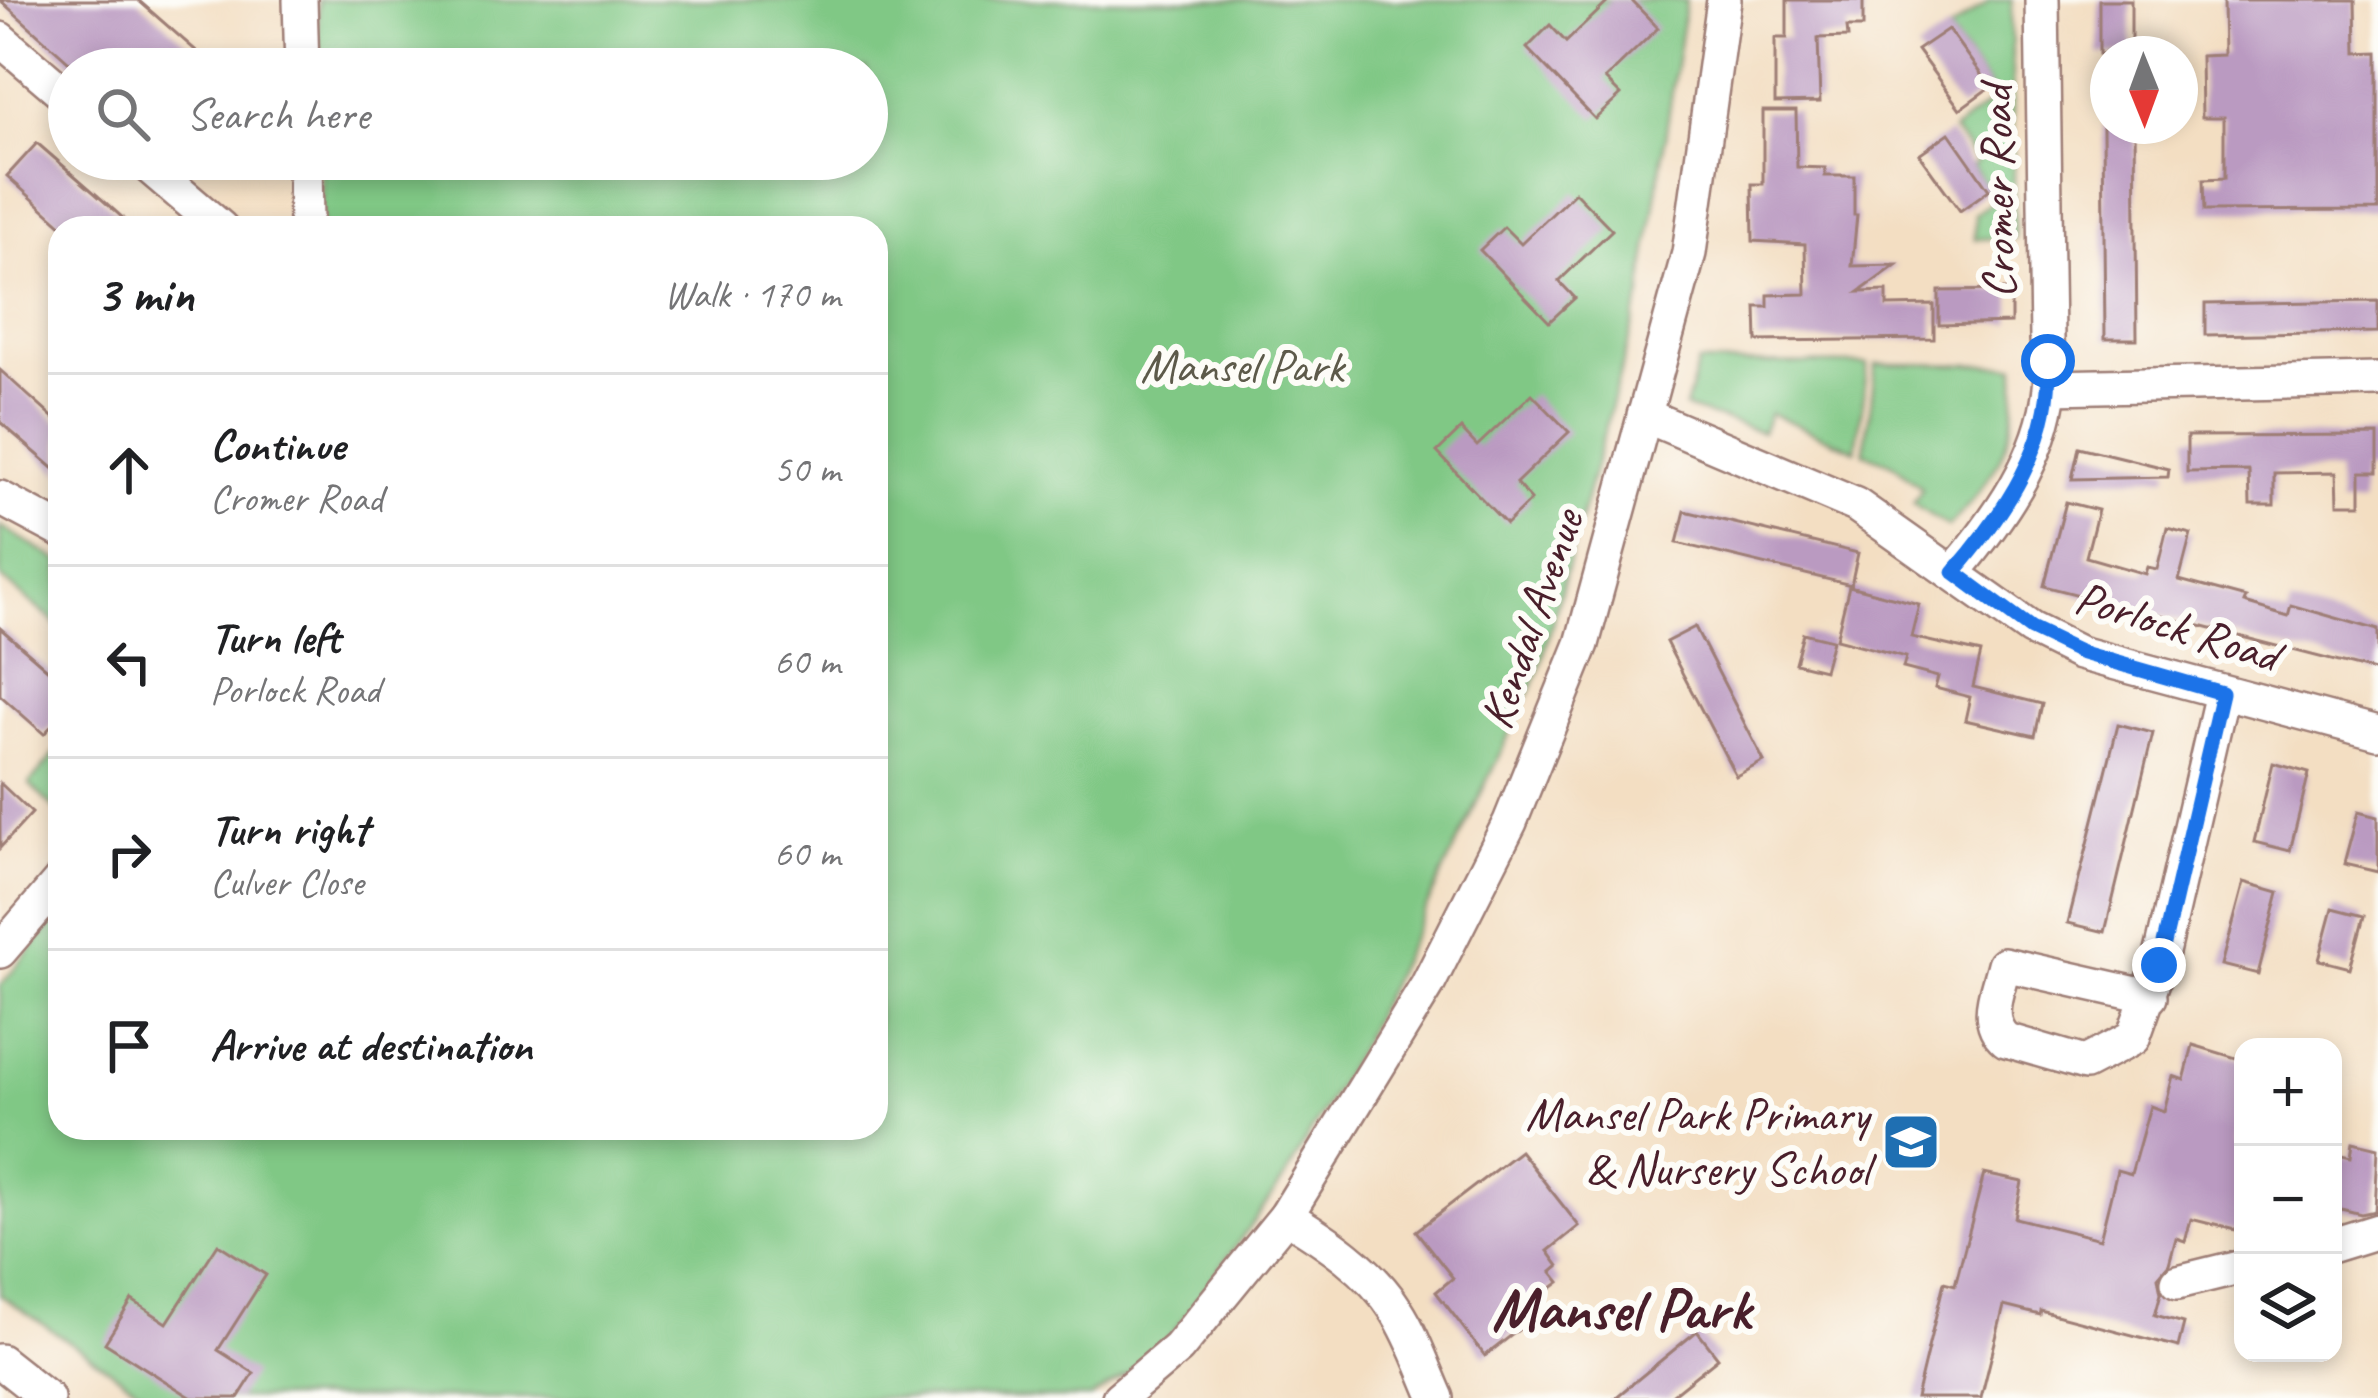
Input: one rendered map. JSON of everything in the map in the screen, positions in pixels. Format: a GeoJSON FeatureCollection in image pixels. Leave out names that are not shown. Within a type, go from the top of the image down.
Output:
{"type":"FeatureCollection","features":[{"type":"Feature","properties":{"kind":"street"},"geometry":{"type":"LineString","coordinates":[[300,0],[301,48]]}},
{"type":"Feature","properties":{"kind":"street","name":"Kendal Avenue"},"geometry":{"type":"LineString","coordinates":[[1119,1398],[1178,1348],[1286,1216],[1427,986],[1510,822],[1582,644],[1689,253],[1724,0]]}},
{"type":"Feature","properties":{"kind":"street","name":"Cromer Road"},"geometry":{"type":"LineString","coordinates":[[1954,572],[1997,520],[2032,453],[2050,387],[2042,0]]}},
{"type":"Feature","properties":{"kind":"street"},"geometry":{"type":"LineString","coordinates":[[5,53],[48,83]]}},
{"type":"Feature","properties":{"kind":"street"},"geometry":{"type":"LineString","coordinates":[[165,180],[207,216]]}},
{"type":"Feature","properties":{"kind":"street"},"geometry":{"type":"LineString","coordinates":[[305,180],[306,216]]}},
{"type":"Feature","properties":{"kind":"street"},"geometry":{"type":"LineString","coordinates":[[2050,387],[2378,380]]}},
{"type":"Feature","properties":{"kind":"street","name":"Porlock Road"},"geometry":{"type":"LineString","coordinates":[[1644,415],[1856,505],[2031,629],[2079,652],[2378,733]]}},
{"type":"Feature","properties":{"kind":"street"},"geometry":{"type":"LineString","coordinates":[[0,498],[48,524]]}},
{"type":"Feature","properties":{"kind":"street"},"geometry":{"type":"LineString","coordinates":[[2155,981],[2222,693]]}},
{"type":"Feature","properties":{"kind":"street"},"geometry":{"type":"LineString","coordinates":[[0,951],[48,895]]}},
{"type":"Feature","properties":{"kind":"street"},"geometry":{"type":"LineString","coordinates":[[1286,1216],[1366,1274],[1396,1309],[1436,1398]]}},
{"type":"Feature","properties":{"kind":"street"},"geometry":{"type":"LineString","coordinates":[[2342,1242],[2378,1231]]}},
{"type":"Feature","properties":{"kind":"street"},"geometry":{"type":"LineString","coordinates":[[2178,1282],[2234,1268]]}},
{"type":"Feature","properties":{"kind":"street"},"geometry":{"type":"LineString","coordinates":[[0,1360],[47,1398]]}},
{"type":"Feature","properties":{"kind":"green space","name":"Mansel Park"},"geometry":{"type":"Polygon","coordinates":[[[318,0],[1686,0],[1641,296],[1539,672],[1359,1048],[1285,1178],[1157,1355],[1090,1398],[152,1398],[0,1295],[0,986],[48,929],[48,1140],[888,1140],[888,216],[321,216],[321,180],[888,180],[888,48],[319,48],[318,0]]]}},
{"type":"Feature","properties":{"kind":"green space"},"geometry":{"type":"Polygon","coordinates":[[[1990,0],[2011,0],[2015,238],[1975,239],[1975,214],[1996,199],[1972,165],[1977,161],[1953,131],[1997,97],[1949,31],[1990,0]]]}},
{"type":"Feature","properties":{"kind":"green space"},"geometry":{"type":"Polygon","coordinates":[[[1698,363],[1868,364],[1856,450],[1770,413],[1762,432],[1685,408],[1698,363]]]}},
{"type":"Feature","properties":{"kind":"green space"},"geometry":{"type":"Polygon","coordinates":[[[1876,364],[2015,365],[2013,413],[2002,454],[1980,491],[1948,527],[1913,504],[1922,488],[1892,463],[1864,453],[1876,364]]]}},
{"type":"Feature","properties":{"kind":"green space"},"geometry":{"type":"Polygon","coordinates":[[[0,526],[48,554],[48,617],[0,577],[0,526]]]}},
{"type":"Feature","properties":{"kind":"green space"},"geometry":{"type":"Polygon","coordinates":[[[48,762],[48,802],[29,784],[48,762]]]}},
{"type":"Feature","properties":{"kind":"building"},"geometry":{"type":"Polygon","coordinates":[[[0,0],[138,0],[193,48],[54,48],[0,0]]]}},
{"type":"Feature","properties":{"kind":"building"},"geometry":{"type":"Polygon","coordinates":[[[1610,0],[1631,0],[1658,28],[1605,79],[1621,95],[1595,119],[1527,48],[1550,25],[1566,42],[1610,0]]]}},
{"type":"Feature","properties":{"kind":"building"},"geometry":{"type":"Polygon","coordinates":[[[1787,0],[1863,0],[1863,27],[1847,27],[1848,37],[1818,38],[1820,102],[1775,103],[1775,38],[1787,38],[1787,0]]]}},
{"type":"Feature","properties":{"kind":"building"},"geometry":{"type":"Polygon","coordinates":[[[2099,0],[2131,0],[2131,36],[2099,36],[2099,0]]]}},
{"type":"Feature","properties":{"kind":"building"},"geometry":{"type":"Polygon","coordinates":[[[2223,0],[2356,0],[2357,53],[2378,52],[2378,210],[2204,211],[2203,180],[2224,179],[2224,117],[2202,117],[2201,56],[2224,55],[2223,0]]]}},
{"type":"Feature","properties":{"kind":"building"},"geometry":{"type":"Polygon","coordinates":[[[1948,29],[1990,87],[1960,109],[1917,50],[1948,29]]]}},
{"type":"Feature","properties":{"kind":"building"},"geometry":{"type":"Polygon","coordinates":[[[1763,111],[1796,111],[1797,167],[1825,168],[1825,176],[1854,176],[1857,215],[1852,266],[1896,265],[1859,292],[1887,291],[1887,306],[1934,305],[1934,339],[1757,341],[1756,307],[1768,307],[1768,295],[1806,294],[1805,244],[1753,241],[1752,184],[1763,184],[1763,111]]]}},
{"type":"Feature","properties":{"kind":"building"},"geometry":{"type":"Polygon","coordinates":[[[1949,133],[1989,190],[1960,211],[1919,154],[1949,133]]]}},
{"type":"Feature","properties":{"kind":"building"},"geometry":{"type":"Polygon","coordinates":[[[37,143],[48,153],[48,180],[79,180],[120,216],[52,216],[7,176],[37,143]]]}},
{"type":"Feature","properties":{"kind":"building"},"geometry":{"type":"Polygon","coordinates":[[[2103,144],[2135,144],[2137,339],[2105,339],[2103,144]]]}},
{"type":"Feature","properties":{"kind":"building"},"geometry":{"type":"Polygon","coordinates":[[[1575,192],[1612,230],[1559,281],[1575,298],[1549,322],[1480,250],[1504,227],[1521,244],[1575,192]]]}},
{"type":"Feature","properties":{"kind":"building"},"geometry":{"type":"Polygon","coordinates":[[[2011,290],[2011,323],[1939,325],[1939,291],[2011,290]]]}},
{"type":"Feature","properties":{"kind":"building"},"geometry":{"type":"Polygon","coordinates":[[[2378,301],[2378,332],[2205,335],[2205,304],[2378,301]]]}},
{"type":"Feature","properties":{"kind":"building"},"geometry":{"type":"Polygon","coordinates":[[[0,370],[48,413],[48,464],[0,422],[0,370]]]}},
{"type":"Feature","properties":{"kind":"building"},"geometry":{"type":"Polygon","coordinates":[[[1532,394],[1569,432],[1516,483],[1531,500],[1506,524],[1437,452],[1461,429],[1477,446],[1532,394]]]}},
{"type":"Feature","properties":{"kind":"building"},"geometry":{"type":"Polygon","coordinates":[[[2378,435],[2378,471],[2361,471],[2361,504],[2338,504],[2337,472],[2274,473],[2274,505],[2250,505],[2249,471],[2187,472],[2187,436],[2378,435]]]}},
{"type":"Feature","properties":{"kind":"building"},"geometry":{"type":"Polygon","coordinates":[[[2079,447],[2169,469],[2168,477],[2072,479],[2079,447]]]}},
{"type":"Feature","properties":{"kind":"building"},"geometry":{"type":"Polygon","coordinates":[[[2066,502],[2098,510],[2086,557],[2145,574],[2147,567],[2157,569],[2167,528],[2191,534],[2179,580],[2246,598],[2244,603],[2288,616],[2291,605],[2378,630],[2378,672],[2044,586],[2066,502]]]}},
{"type":"Feature","properties":{"kind":"building"},"geometry":{"type":"Polygon","coordinates":[[[1685,511],[1858,553],[1851,585],[1677,543],[1685,511]]]}},
{"type":"Feature","properties":{"kind":"building"},"geometry":{"type":"Polygon","coordinates":[[[1849,586],[1919,604],[1911,637],[1981,653],[1973,687],[2042,704],[2035,736],[1965,720],[1970,697],[1935,688],[1938,677],[1903,668],[1906,657],[1836,639],[1849,586]]]}},
{"type":"Feature","properties":{"kind":"building"},"geometry":{"type":"Polygon","coordinates":[[[1695,627],[1764,761],[1736,776],[1666,642],[1695,627]]]}},
{"type":"Feature","properties":{"kind":"building"},"geometry":{"type":"Polygon","coordinates":[[[0,628],[48,670],[48,730],[44,734],[0,695],[0,628]]]}},
{"type":"Feature","properties":{"kind":"building"},"geometry":{"type":"Polygon","coordinates":[[[1803,633],[1832,640],[1824,670],[1795,663],[1803,633]]]}},
{"type":"Feature","properties":{"kind":"building"},"geometry":{"type":"Polygon","coordinates":[[[2118,724],[2153,733],[2105,932],[2068,923],[2118,724]]]}},
{"type":"Feature","properties":{"kind":"building"},"geometry":{"type":"Polygon","coordinates":[[[2273,763],[2309,773],[2290,851],[2254,842],[2273,763]]]}},
{"type":"Feature","properties":{"kind":"building"},"geometry":{"type":"Polygon","coordinates":[[[0,783],[32,813],[0,848],[0,783]]]}},
{"type":"Feature","properties":{"kind":"building"},"geometry":{"type":"Polygon","coordinates":[[[2358,812],[2378,817],[2378,872],[2344,864],[2358,812]]]}},
{"type":"Feature","properties":{"kind":"building"},"geometry":{"type":"Polygon","coordinates":[[[2244,882],[2279,892],[2258,974],[2222,965],[2244,882]]]}},
{"type":"Feature","properties":{"kind":"building"},"geometry":{"type":"Polygon","coordinates":[[[2333,908],[2364,916],[2350,968],[2319,960],[2333,908]]]}},
{"type":"Feature","properties":{"kind":"building"},"geometry":{"type":"Polygon","coordinates":[[[2193,1045],[2234,1057],[2234,1230],[2191,1219],[2185,1241],[2176,1238],[2169,1264],[2158,1277],[2161,1293],[2155,1315],[2184,1323],[2178,1347],[2041,1311],[2040,1315],[2004,1306],[1981,1398],[1916,1398],[1944,1282],[1955,1285],[1984,1174],[2022,1182],[2015,1218],[2100,1239],[2117,1170],[2131,1174],[2150,1106],[2164,1111],[2173,1076],[2184,1080],[2193,1045]]]}},
{"type":"Feature","properties":{"kind":"building"},"geometry":{"type":"Polygon","coordinates":[[[2353,1142],[2378,1148],[2375,1211],[2361,1214],[2342,1209],[2342,1155],[2351,1157],[2353,1142]]]}},
{"type":"Feature","properties":{"kind":"building"},"geometry":{"type":"Polygon","coordinates":[[[1520,1151],[1579,1226],[1548,1251],[1559,1266],[1552,1272],[1560,1282],[1527,1307],[1535,1317],[1485,1356],[1436,1292],[1453,1278],[1416,1231],[1520,1151]]]}},
{"type":"Feature","properties":{"kind":"building"},"geometry":{"type":"Polygon","coordinates":[[[218,1244],[266,1275],[218,1350],[254,1373],[238,1398],[192,1398],[105,1343],[132,1300],[167,1323],[218,1244]]]}},
{"type":"Feature","properties":{"kind":"building"},"geometry":{"type":"Polygon","coordinates":[[[1697,1331],[1718,1358],[1668,1398],[1615,1398],[1697,1331]]]}},
{"type":"Feature","properties":{"kind":"place","name":"Mansel Park Primary & Nursery School"},"geometry":{"type":"Point","coordinates":[1911,1142]}},
{"type":"Feature","properties":{"kind":"district","name":"Mansel Park"},"geometry":{"type":"Point","coordinates":[1621,1309]}},
{"type":"Feature","properties":{"kind":"route"},"geometry":{"type":"LineString","coordinates":[[2048,361],[2050,387],[2032,453],[1997,520],[1954,572],[2031,629],[2079,652],[2222,693],[2159,965]]}}]}
